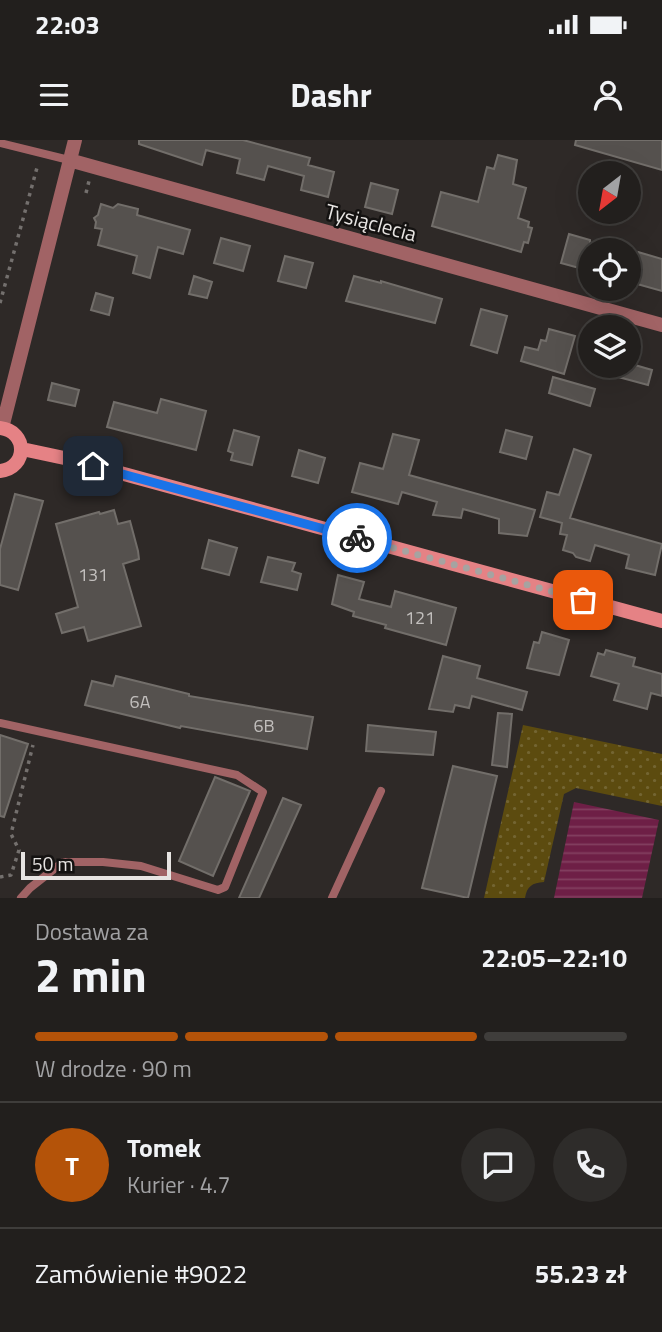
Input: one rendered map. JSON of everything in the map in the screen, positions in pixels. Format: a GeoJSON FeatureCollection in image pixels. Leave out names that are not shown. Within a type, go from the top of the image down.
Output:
{"type":"FeatureCollection","features":[{"type":"Feature","properties":{"kind":"main road"},"geometry":{"type":"LineString","coordinates":[[0,471],[14,466],[22,455],[18,437],[14,432],[1,428]]}},
{"type":"Feature","properties":{"kind":"main road"},"geometry":{"type":"LineString","coordinates":[[22,449],[69,459],[662,621]]}},
{"type":"Feature","properties":{"kind":"street"},"geometry":{"type":"LineString","coordinates":[[1,428],[75,140]]}},
{"type":"Feature","properties":{"kind":"street","name":"Tysiąclecia"},"geometry":{"type":"LineString","coordinates":[[69,160],[662,325]]}},
{"type":"Feature","properties":{"kind":"lane"},"geometry":{"type":"LineString","coordinates":[[0,143],[69,160]]}},
{"type":"Feature","properties":{"kind":"lane"},"geometry":{"type":"LineString","coordinates":[[0,723],[237,775],[263,792],[225,887],[218,890],[141,866],[63,862],[21,898]]}},
{"type":"Feature","properties":{"kind":"lane"},"geometry":{"type":"LineString","coordinates":[[332,898],[381,792]]}},
{"type":"Feature","properties":{"kind":"path"},"geometry":{"type":"LineString","coordinates":[[0,303],[38,163],[35,151]]}},
{"type":"Feature","properties":{"kind":"path"},"geometry":{"type":"LineString","coordinates":[[0,877],[11,875],[19,850],[11,834],[37,729]]}},
{"type":"Feature","properties":{"kind":"shaded area"},"geometry":{"type":"Polygon","coordinates":[[[523,725],[662,754],[662,806],[576,788],[564,794],[544,882],[531,886],[525,898],[484,898],[523,725]]]}},
{"type":"Feature","properties":{"kind":"shaded area"},"geometry":{"type":"Polygon","coordinates":[[[574,802],[659,820],[642,898],[554,898],[574,802]]]}},
{"type":"Feature","properties":{"kind":"building"},"geometry":{"type":"Polygon","coordinates":[[[139,140],[243,140],[310,158],[308,165],[334,172],[328,197],[301,190],[304,176],[268,166],[264,180],[237,173],[240,159],[206,150],[202,165],[139,144],[139,140]]]}},
{"type":"Feature","properties":{"kind":"building"},"geometry":{"type":"Polygon","coordinates":[[[576,140],[662,140],[662,170],[641,164],[641,161],[631,161],[575,145],[576,140]]]}},
{"type":"Feature","properties":{"kind":"building"},"geometry":{"type":"Polygon","coordinates":[[[498,155],[517,160],[513,184],[526,188],[518,218],[529,222],[528,227],[532,228],[528,243],[524,242],[521,252],[432,226],[441,192],[478,202],[487,167],[494,169],[498,155]]]}},
{"type":"Feature","properties":{"kind":"building"},"geometry":{"type":"Polygon","coordinates":[[[371,183],[398,190],[392,214],[365,207],[371,183]]]}},
{"type":"Feature","properties":{"kind":"building"},"geometry":{"type":"Polygon","coordinates":[[[101,204],[113,208],[118,204],[138,209],[137,215],[190,230],[183,254],[158,247],[150,278],[133,273],[137,256],[98,245],[102,229],[95,228],[94,218],[98,215],[101,204]]]}},
{"type":"Feature","properties":{"kind":"building"},"geometry":{"type":"Polygon","coordinates":[[[569,234],[583,238],[578,238],[578,268],[561,263],[569,234]]]}},
{"type":"Feature","properties":{"kind":"building"},"geometry":{"type":"Polygon","coordinates":[[[221,238],[250,246],[243,271],[214,263],[221,238]]]}},
{"type":"Feature","properties":{"kind":"building"},"geometry":{"type":"Polygon","coordinates":[[[641,253],[662,259],[662,291],[641,285],[641,253]]]}},
{"type":"Feature","properties":{"kind":"building"},"geometry":{"type":"Polygon","coordinates":[[[285,256],[313,263],[306,288],[278,281],[285,256]]]}},
{"type":"Feature","properties":{"kind":"building"},"geometry":{"type":"Polygon","coordinates":[[[194,276],[212,282],[207,298],[189,294],[194,276]]]}},
{"type":"Feature","properties":{"kind":"building"},"geometry":{"type":"Polygon","coordinates":[[[354,276],[442,299],[435,323],[346,301],[354,276]]]}},
{"type":"Feature","properties":{"kind":"building"},"geometry":{"type":"Polygon","coordinates":[[[96,293],[113,298],[109,315],[91,310],[96,293]]]}},
{"type":"Feature","properties":{"kind":"building"},"geometry":{"type":"Polygon","coordinates":[[[481,309],[507,316],[497,353],[471,345],[481,309]]]}},
{"type":"Feature","properties":{"kind":"building"},"geometry":{"type":"Polygon","coordinates":[[[549,329],[575,336],[564,374],[521,361],[525,347],[538,350],[541,340],[546,341],[549,329]]]}},
{"type":"Feature","properties":{"kind":"building"},"geometry":{"type":"Polygon","coordinates":[[[641,367],[652,370],[648,385],[622,378],[641,378],[641,367]]]}},
{"type":"Feature","properties":{"kind":"building"},"geometry":{"type":"Polygon","coordinates":[[[553,377],[595,389],[590,406],[549,393],[553,377]]]}},
{"type":"Feature","properties":{"kind":"building"},"geometry":{"type":"Polygon","coordinates":[[[52,383],[79,390],[75,406],[48,400],[52,383]]]}},
{"type":"Feature","properties":{"kind":"building"},"geometry":{"type":"Polygon","coordinates":[[[161,399],[206,411],[196,450],[107,427],[114,402],[157,413],[161,399]]]}},
{"type":"Feature","properties":{"kind":"building"},"geometry":{"type":"Polygon","coordinates":[[[234,430],[259,437],[252,465],[231,460],[233,453],[228,451],[234,430]]]}},
{"type":"Feature","properties":{"kind":"building"},"geometry":{"type":"Polygon","coordinates":[[[506,430],[532,437],[526,459],[500,452],[506,430]]]}},
{"type":"Feature","properties":{"kind":"building"},"geometry":{"type":"Polygon","coordinates":[[[393,434],[419,440],[409,475],[535,510],[527,536],[499,533],[499,519],[463,509],[461,518],[433,515],[437,502],[402,492],[398,504],[352,492],[360,463],[383,469],[393,434]]]}},
{"type":"Feature","properties":{"kind":"building"},"geometry":{"type":"Polygon","coordinates":[[[574,449],[591,455],[570,518],[662,544],[655,575],[626,568],[629,555],[595,545],[590,561],[576,557],[563,550],[567,535],[560,534],[562,523],[540,517],[547,492],[559,495],[574,449]]]}},
{"type":"Feature","properties":{"kind":"building"},"geometry":{"type":"Polygon","coordinates":[[[299,450],[325,458],[318,483],[292,476],[299,450]]]}},
{"type":"Feature","properties":{"kind":"building"},"geometry":{"type":"Polygon","coordinates":[[[15,494],[43,501],[18,590],[0,585],[0,549],[15,494]]]}},
{"type":"Feature","properties":{"kind":"building"},"geometry":{"type":"Polygon","coordinates":[[[114,510],[118,524],[130,521],[138,551],[139,559],[123,564],[141,626],[88,641],[84,627],[62,633],[56,614],[78,607],[56,524],[114,510]]]}},
{"type":"Feature","properties":{"kind":"building"},"geometry":{"type":"Polygon","coordinates":[[[209,540],[237,548],[229,575],[202,568],[209,540]]]}},
{"type":"Feature","properties":{"kind":"building"},"geometry":{"type":"Polygon","coordinates":[[[268,557],[295,563],[292,571],[301,574],[297,590],[261,582],[268,557]]]}},
{"type":"Feature","properties":{"kind":"building"},"geometry":{"type":"Polygon","coordinates":[[[338,575],[364,582],[359,599],[391,607],[395,591],[456,608],[446,645],[385,628],[386,625],[353,616],[354,612],[332,604],[338,575]]]}},
{"type":"Feature","properties":{"kind":"building"},"geometry":{"type":"Polygon","coordinates":[[[542,632],[569,640],[559,675],[527,668],[534,642],[539,643],[542,632]]]}},
{"type":"Feature","properties":{"kind":"building"},"geometry":{"type":"Polygon","coordinates":[[[606,650],[635,658],[633,666],[662,674],[662,696],[651,693],[647,709],[614,700],[619,684],[591,676],[598,653],[604,655],[606,650]]]}},
{"type":"Feature","properties":{"kind":"building"},"geometry":{"type":"Polygon","coordinates":[[[443,656],[480,666],[477,678],[527,692],[522,710],[472,696],[469,708],[455,705],[453,712],[429,709],[443,656]]]}},
{"type":"Feature","properties":{"kind":"building"},"geometry":{"type":"Polygon","coordinates":[[[116,676],[189,696],[313,717],[307,749],[181,726],[180,728],[85,705],[92,681],[113,686],[116,676]]]}},
{"type":"Feature","properties":{"kind":"building"},"geometry":{"type":"Polygon","coordinates":[[[498,713],[512,714],[507,767],[492,765],[498,713]]]}},
{"type":"Feature","properties":{"kind":"building"},"geometry":{"type":"Polygon","coordinates":[[[368,725],[436,732],[433,755],[366,751],[368,725]]]}},
{"type":"Feature","properties":{"kind":"building"},"geometry":{"type":"Polygon","coordinates":[[[0,735],[28,744],[4,817],[0,816],[0,735]]]}},
{"type":"Feature","properties":{"kind":"building"},"geometry":{"type":"Polygon","coordinates":[[[453,766],[497,776],[468,898],[422,888],[453,766]]]}},
{"type":"Feature","properties":{"kind":"building"},"geometry":{"type":"Polygon","coordinates":[[[215,777],[250,791],[213,876],[179,861],[215,777]]]}},
{"type":"Feature","properties":{"kind":"building"},"geometry":{"type":"Polygon","coordinates":[[[283,798],[301,805],[259,898],[239,898],[283,798]]]}},
{"type":"Feature","properties":{"kind":"way so far"},"geometry":{"type":"LineString","coordinates":[[357,538],[583,600]]}},
{"type":"Feature","properties":{"kind":"route"},"geometry":{"type":"LineString","coordinates":[[93,466],[357,538]]}}]}
